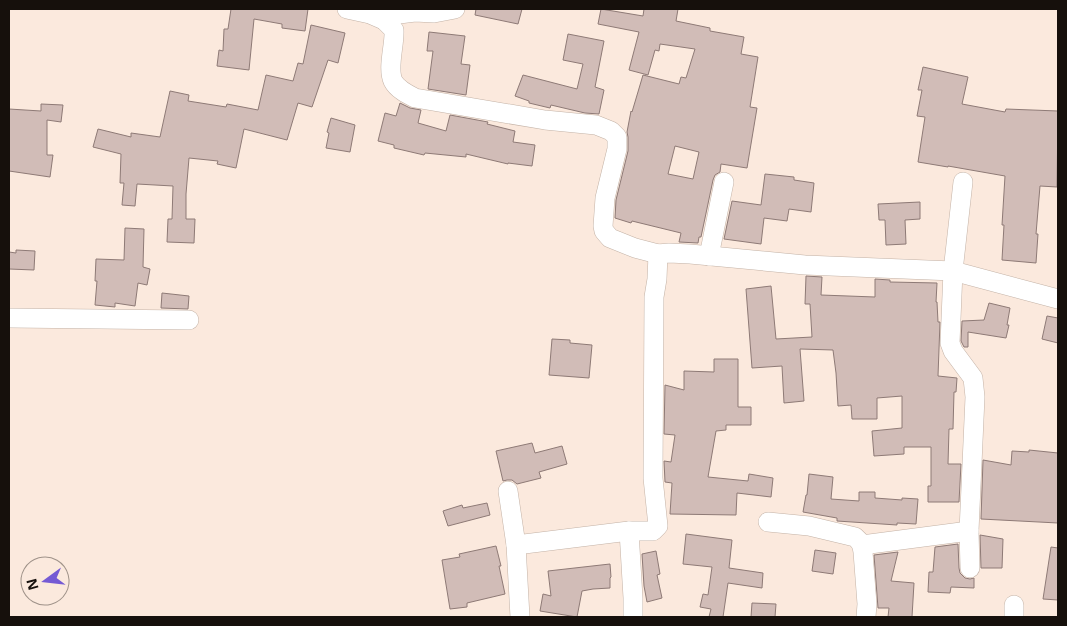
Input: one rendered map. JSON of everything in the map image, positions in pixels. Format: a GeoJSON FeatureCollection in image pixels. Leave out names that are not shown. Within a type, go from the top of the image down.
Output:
{"type":"FeatureCollection","features":[{"type":"Feature","properties":{"kind":"street"},"geometry":{"type":"LineString","coordinates":[[347,9],[370,14],[384,20],[394,30],[391,68],[394,81],[404,92],[415,98],[545,120],[596,125],[611,131],[617,138],[618,149],[605,198],[603,226],[604,231],[610,238],[635,248],[658,254],[669,253],[805,265],[953,271],[1058,299]]}},
{"type":"Feature","properties":{"kind":"street"},"geometry":{"type":"LineString","coordinates":[[384,20],[400,14],[415,12],[434,14],[455,9]]}},
{"type":"Feature","properties":{"kind":"street"},"geometry":{"type":"LineString","coordinates":[[709,256],[724,182]]}},
{"type":"Feature","properties":{"kind":"street"},"geometry":{"type":"LineString","coordinates":[[963,182],[953,271],[950,342],[953,351],[973,378],[975,397],[969,531],[970,568]]}},
{"type":"Feature","properties":{"kind":"street"},"geometry":{"type":"LineString","coordinates":[[516,545],[629,531],[653,531],[658,526],[653,478],[654,296],[658,254]]}},
{"type":"Feature","properties":{"kind":"street"},"geometry":{"type":"LineString","coordinates":[[9,318],[188,320]]}},
{"type":"Feature","properties":{"kind":"street"},"geometry":{"type":"LineString","coordinates":[[508,491],[516,545],[520,617]]}},
{"type":"Feature","properties":{"kind":"street"},"geometry":{"type":"LineString","coordinates":[[768,522],[809,526],[855,537],[859,540],[862,545],[867,604],[866,617]]}},
{"type":"Feature","properties":{"kind":"street"},"geometry":{"type":"LineString","coordinates":[[629,531],[633,617]]}},
{"type":"Feature","properties":{"kind":"street"},"geometry":{"type":"LineString","coordinates":[[862,545],[969,531]]}},
{"type":"Feature","properties":{"kind":"building"},"geometry":{"type":"Polygon","coordinates":[[[231,9],[308,9],[305,31],[282,28],[282,24],[254,19],[249,70],[217,66],[219,50],[223,51],[224,29],[228,29],[231,9]]]}},
{"type":"Feature","properties":{"kind":"building"},"geometry":{"type":"Polygon","coordinates":[[[476,9],[522,9],[518,24],[475,15],[476,9]]]}},
{"type":"Feature","properties":{"kind":"building"},"geometry":{"type":"Polygon","coordinates":[[[601,9],[643,16],[644,9],[678,9],[676,21],[710,28],[710,31],[744,37],[741,54],[758,57],[750,107],[757,108],[747,168],[721,164],[720,172],[715,175],[713,180],[701,237],[699,237],[698,243],[679,242],[681,233],[615,218],[616,200],[628,151],[627,132],[631,111],[643,75],[679,84],[681,77],[686,78],[695,49],[660,44],[659,51],[655,50],[648,75],[629,70],[639,32],[598,24],[601,9]],[[675,146],[668,174],[693,179],[699,152],[675,146]]]}},
{"type":"Feature","properties":{"kind":"building"},"geometry":{"type":"Polygon","coordinates":[[[311,25],[345,33],[338,63],[328,60],[312,107],[298,103],[287,140],[244,129],[236,168],[217,164],[218,161],[189,158],[186,219],[195,219],[194,243],[167,242],[168,219],[172,219],[173,186],[137,184],[135,206],[122,205],[124,183],[120,183],[121,154],[93,147],[98,129],[131,137],[131,133],[160,137],[170,91],[189,95],[188,101],[226,107],[227,104],[258,110],[266,75],[293,81],[298,63],[303,64],[311,25]]]}},
{"type":"Feature","properties":{"kind":"building"},"geometry":{"type":"Polygon","coordinates":[[[429,32],[465,36],[461,64],[470,65],[466,95],[428,89],[433,51],[427,51],[429,32]]]}},
{"type":"Feature","properties":{"kind":"building"},"geometry":{"type":"Polygon","coordinates":[[[568,34],[604,41],[595,87],[604,90],[599,114],[585,113],[551,105],[550,108],[529,103],[529,101],[515,96],[523,75],[577,89],[583,64],[563,60],[568,34]]]}},
{"type":"Feature","properties":{"kind":"building"},"geometry":{"type":"Polygon","coordinates":[[[923,67],[968,77],[962,104],[1005,112],[1006,109],[1058,111],[1057,187],[1040,186],[1036,234],[1038,234],[1036,263],[1002,260],[1005,176],[918,162],[925,117],[917,116],[922,90],[918,90],[923,67]]]}},
{"type":"Feature","properties":{"kind":"building"},"geometry":{"type":"Polygon","coordinates":[[[400,103],[410,108],[421,110],[418,123],[446,131],[450,115],[488,122],[487,124],[515,131],[513,142],[535,145],[532,166],[508,164],[466,154],[466,157],[425,153],[424,155],[394,148],[394,145],[378,141],[385,113],[396,116],[400,103]]]}},
{"type":"Feature","properties":{"kind":"building"},"geometry":{"type":"Polygon","coordinates":[[[41,104],[63,105],[61,122],[47,120],[47,155],[53,155],[50,177],[9,171],[9,109],[41,111],[41,104]]]}},
{"type":"Feature","properties":{"kind":"building"},"geometry":{"type":"Polygon","coordinates":[[[331,118],[355,125],[350,152],[326,148],[329,133],[327,132],[331,118]]]}},
{"type":"Feature","properties":{"kind":"building"},"geometry":{"type":"Polygon","coordinates":[[[765,174],[794,177],[794,180],[814,183],[811,212],[789,209],[787,221],[764,218],[761,244],[724,239],[732,201],[761,205],[765,174]]]}},
{"type":"Feature","properties":{"kind":"building"},"geometry":{"type":"Polygon","coordinates":[[[920,202],[920,219],[905,220],[906,244],[886,245],[885,220],[879,220],[878,204],[920,202]]]}},
{"type":"Feature","properties":{"kind":"building"},"geometry":{"type":"Polygon","coordinates":[[[125,228],[144,229],[143,267],[150,269],[147,285],[138,283],[135,306],[115,303],[115,307],[95,305],[96,259],[124,260],[125,228]]]}},
{"type":"Feature","properties":{"kind":"building"},"geometry":{"type":"Polygon","coordinates":[[[16,250],[35,251],[34,270],[9,269],[9,252],[16,253],[16,250]]]}},
{"type":"Feature","properties":{"kind":"building"},"geometry":{"type":"Polygon","coordinates":[[[806,276],[822,277],[821,295],[875,297],[875,279],[890,280],[890,282],[937,283],[936,302],[938,322],[940,322],[938,376],[957,378],[956,392],[954,392],[953,429],[949,429],[948,464],[961,464],[959,502],[928,502],[928,486],[931,486],[931,447],[904,447],[904,454],[874,456],[872,431],[902,428],[902,396],[877,398],[877,419],[852,419],[851,405],[838,406],[833,350],[800,349],[804,401],[784,403],[782,366],[752,368],[746,289],[771,286],[776,339],[812,337],[810,304],[805,304],[806,276]]]}},
{"type":"Feature","properties":{"kind":"building"},"geometry":{"type":"Polygon","coordinates":[[[162,293],[189,296],[188,309],[161,308],[162,293]]]}},
{"type":"Feature","properties":{"kind":"building"},"geometry":{"type":"Polygon","coordinates":[[[989,303],[1010,308],[1006,338],[968,332],[968,347],[964,347],[961,341],[962,321],[984,320],[989,303]]]}},
{"type":"Feature","properties":{"kind":"building"},"geometry":{"type":"Polygon","coordinates":[[[1047,316],[1058,318],[1058,343],[1042,339],[1047,316]]]}},
{"type":"Feature","properties":{"kind":"building"},"geometry":{"type":"Polygon","coordinates":[[[552,339],[570,340],[570,343],[592,345],[589,378],[549,375],[552,339]]]}},
{"type":"Feature","properties":{"kind":"building"},"geometry":{"type":"Polygon","coordinates":[[[714,359],[738,359],[738,407],[751,407],[751,425],[726,425],[726,430],[716,431],[708,477],[748,481],[749,474],[773,478],[771,497],[737,493],[736,515],[670,514],[672,483],[665,482],[664,461],[671,462],[675,435],[664,434],[665,385],[684,390],[684,371],[714,372],[714,359]]]}},
{"type":"Feature","properties":{"kind":"building"},"geometry":{"type":"Polygon","coordinates":[[[532,443],[535,453],[562,446],[567,464],[539,472],[541,478],[517,484],[512,480],[503,481],[496,451],[532,443]]]}},
{"type":"Feature","properties":{"kind":"building"},"geometry":{"type":"Polygon","coordinates":[[[1029,450],[1058,453],[1058,523],[981,519],[983,460],[1011,465],[1012,451],[1029,452],[1029,450]]]}},
{"type":"Feature","properties":{"kind":"building"},"geometry":{"type":"Polygon","coordinates":[[[809,474],[833,477],[831,499],[859,501],[859,492],[875,492],[875,498],[918,499],[916,524],[897,523],[897,525],[837,521],[837,518],[803,512],[809,474]]]}},
{"type":"Feature","properties":{"kind":"building"},"geometry":{"type":"Polygon","coordinates":[[[487,503],[490,515],[448,526],[443,511],[462,505],[463,508],[487,503]]]}},
{"type":"Feature","properties":{"kind":"building"},"geometry":{"type":"Polygon","coordinates":[[[686,534],[732,540],[729,568],[763,573],[762,588],[728,583],[723,617],[709,617],[711,609],[700,607],[703,594],[708,595],[712,567],[683,564],[686,534]]]}},
{"type":"Feature","properties":{"kind":"building"},"geometry":{"type":"Polygon","coordinates":[[[980,535],[1003,539],[1002,568],[981,568],[980,535]]]}},
{"type":"Feature","properties":{"kind":"building"},"geometry":{"type":"Polygon","coordinates":[[[958,544],[960,573],[965,578],[974,578],[974,588],[951,587],[950,593],[928,592],[929,572],[933,572],[935,547],[958,544]]]}},
{"type":"Feature","properties":{"kind":"building"},"geometry":{"type":"Polygon","coordinates":[[[496,546],[505,594],[467,603],[467,607],[450,609],[442,560],[460,557],[459,554],[496,546]]]}},
{"type":"Feature","properties":{"kind":"building"},"geometry":{"type":"Polygon","coordinates":[[[1051,547],[1058,548],[1058,600],[1043,599],[1051,547]]]}},
{"type":"Feature","properties":{"kind":"building"},"geometry":{"type":"Polygon","coordinates":[[[815,550],[836,553],[833,574],[812,571],[815,550]]]}},
{"type":"Feature","properties":{"kind":"building"},"geometry":{"type":"Polygon","coordinates":[[[656,551],[660,574],[657,575],[662,598],[647,602],[642,554],[656,551]]]}},
{"type":"Feature","properties":{"kind":"building"},"geometry":{"type":"Polygon","coordinates":[[[898,552],[891,581],[914,583],[912,617],[888,617],[889,608],[878,608],[874,555],[898,552]]]}},
{"type":"Feature","properties":{"kind":"building"},"geometry":{"type":"Polygon","coordinates":[[[610,564],[610,588],[582,591],[577,617],[540,611],[543,594],[551,596],[548,571],[610,564]]]}},
{"type":"Feature","properties":{"kind":"building"},"geometry":{"type":"Polygon","coordinates":[[[752,603],[776,604],[775,617],[751,617],[752,603]]]}}]}
